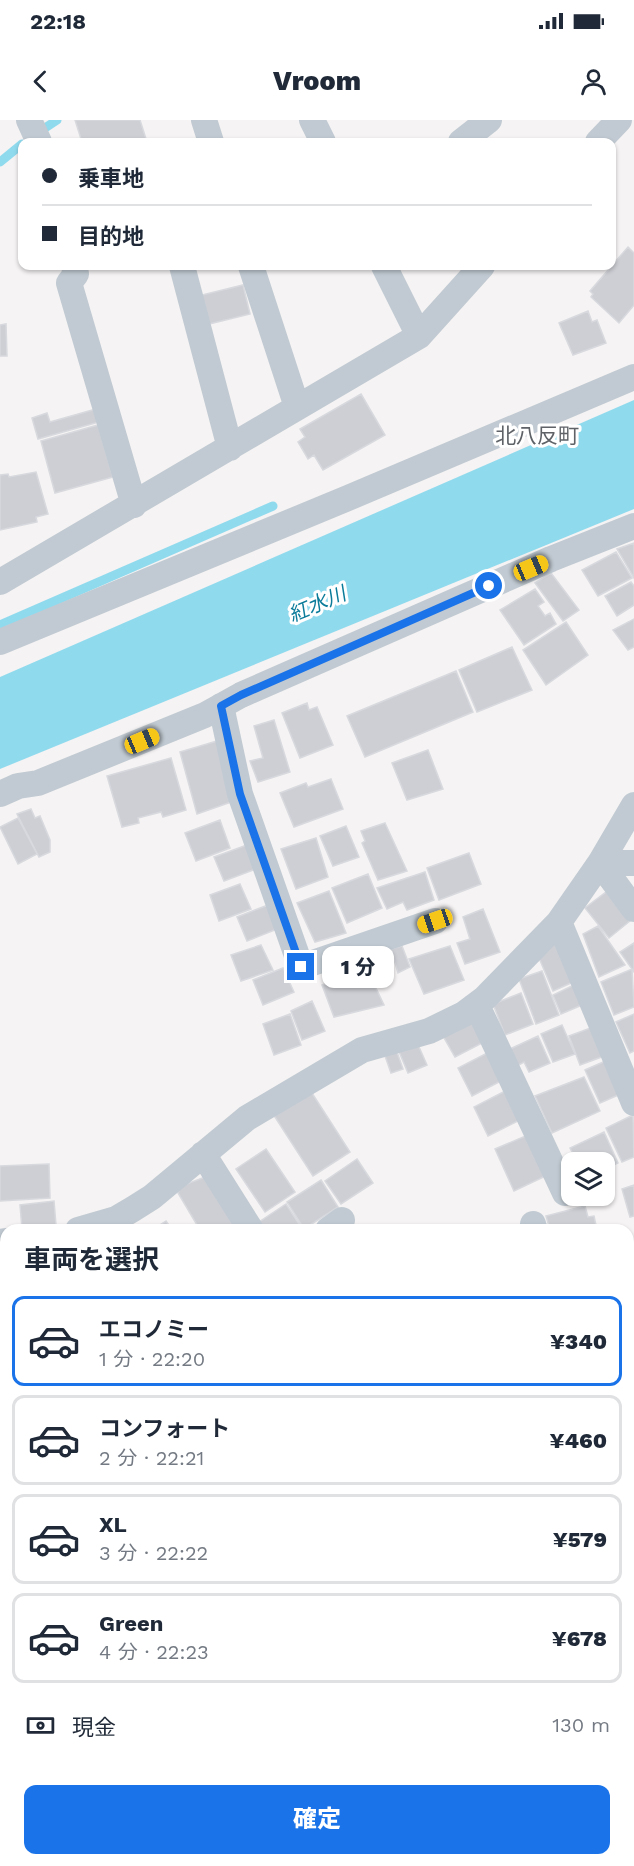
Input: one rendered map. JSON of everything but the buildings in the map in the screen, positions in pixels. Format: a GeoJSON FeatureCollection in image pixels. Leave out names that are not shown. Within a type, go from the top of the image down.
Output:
{"type":"FeatureCollection","features":[{"type":"Feature","properties":{"kind":"street"},"geometry":{"type":"LineString","coordinates":[[29,120],[37,138]]}},
{"type":"Feature","properties":{"kind":"street"},"geometry":{"type":"LineString","coordinates":[[204,120],[210,138]]}},
{"type":"Feature","properties":{"kind":"street"},"geometry":{"type":"LineString","coordinates":[[312,120],[321,138]]}},
{"type":"Feature","properties":{"kind":"street"},"geometry":{"type":"LineString","coordinates":[[466,138],[489,120]]}},
{"type":"Feature","properties":{"kind":"street"},"geometry":{"type":"LineString","coordinates":[[602,138],[619,120]]}},
{"type":"Feature","properties":{"kind":"street"},"geometry":{"type":"LineString","coordinates":[[75,270],[76,274],[69,283],[134,505]]}},
{"type":"Feature","properties":{"kind":"street"},"geometry":{"type":"LineString","coordinates":[[183,270],[230,448]]}},
{"type":"Feature","properties":{"kind":"street"},"geometry":{"type":"LineString","coordinates":[[252,270],[297,407]]}},
{"type":"Feature","properties":{"kind":"street"},"geometry":{"type":"LineString","coordinates":[[386,270],[419,336]]}},
{"type":"Feature","properties":{"kind":"street"},"geometry":{"type":"LineString","coordinates":[[0,582],[419,336],[478,270]]}},
{"type":"Feature","properties":{"kind":"street"},"geometry":{"type":"LineString","coordinates":[[0,642],[634,377]]}},
{"type":"Feature","properties":{"kind":"street"},"geometry":{"type":"LineString","coordinates":[[0,794],[18,786],[38,783],[221,706],[241,695],[540,563],[634,526]]}},
{"type":"Feature","properties":{"kind":"street"},"geometry":{"type":"LineString","coordinates":[[221,706],[240,794],[301,967],[435,921]]}},
{"type":"Feature","properties":{"kind":"street"},"geometry":{"type":"LineString","coordinates":[[99,1224],[116,1219],[133,1209],[247,1118],[362,1050],[429,1031],[473,1007],[506,978],[559,921],[600,862],[634,805]]}},
{"type":"Feature","properties":{"kind":"street"},"geometry":{"type":"LineString","coordinates":[[600,862],[634,863]]}},
{"type":"Feature","properties":{"kind":"street"},"geometry":{"type":"LineString","coordinates":[[600,862],[634,909]]}},
{"type":"Feature","properties":{"kind":"street"},"geometry":{"type":"LineString","coordinates":[[559,921],[634,1103]]}},
{"type":"Feature","properties":{"kind":"street"},"geometry":{"type":"LineString","coordinates":[[473,1007],[482,1016],[561,1182]]}},
{"type":"Feature","properties":{"kind":"street"},"geometry":{"type":"LineString","coordinates":[[203,1154],[247,1224]]}},
{"type":"Feature","properties":{"kind":"water","name":"紅水川"},"geometry":{"type":"Polygon","coordinates":[[[634,400],[634,509],[0,769],[0,677],[634,400]]]}},
{"type":"Feature","properties":{"kind":"waterway"},"geometry":{"type":"LineString","coordinates":[[45,128],[57,120]]}},
{"type":"Feature","properties":{"kind":"waterway"},"geometry":{"type":"LineString","coordinates":[[0,162],[18,147]]}},
{"type":"Feature","properties":{"kind":"waterway"},"geometry":{"type":"LineString","coordinates":[[0,625],[273,506]]}},
{"type":"Feature","properties":{"kind":"district","name":"北八反町"},"geometry":{"type":"Point","coordinates":[537,436]}},
{"type":"Feature","properties":{"kind":"route"},"geometry":{"type":"LineString","coordinates":[[301,967],[240,794],[221,706],[241,695],[489,586]]}}]}
